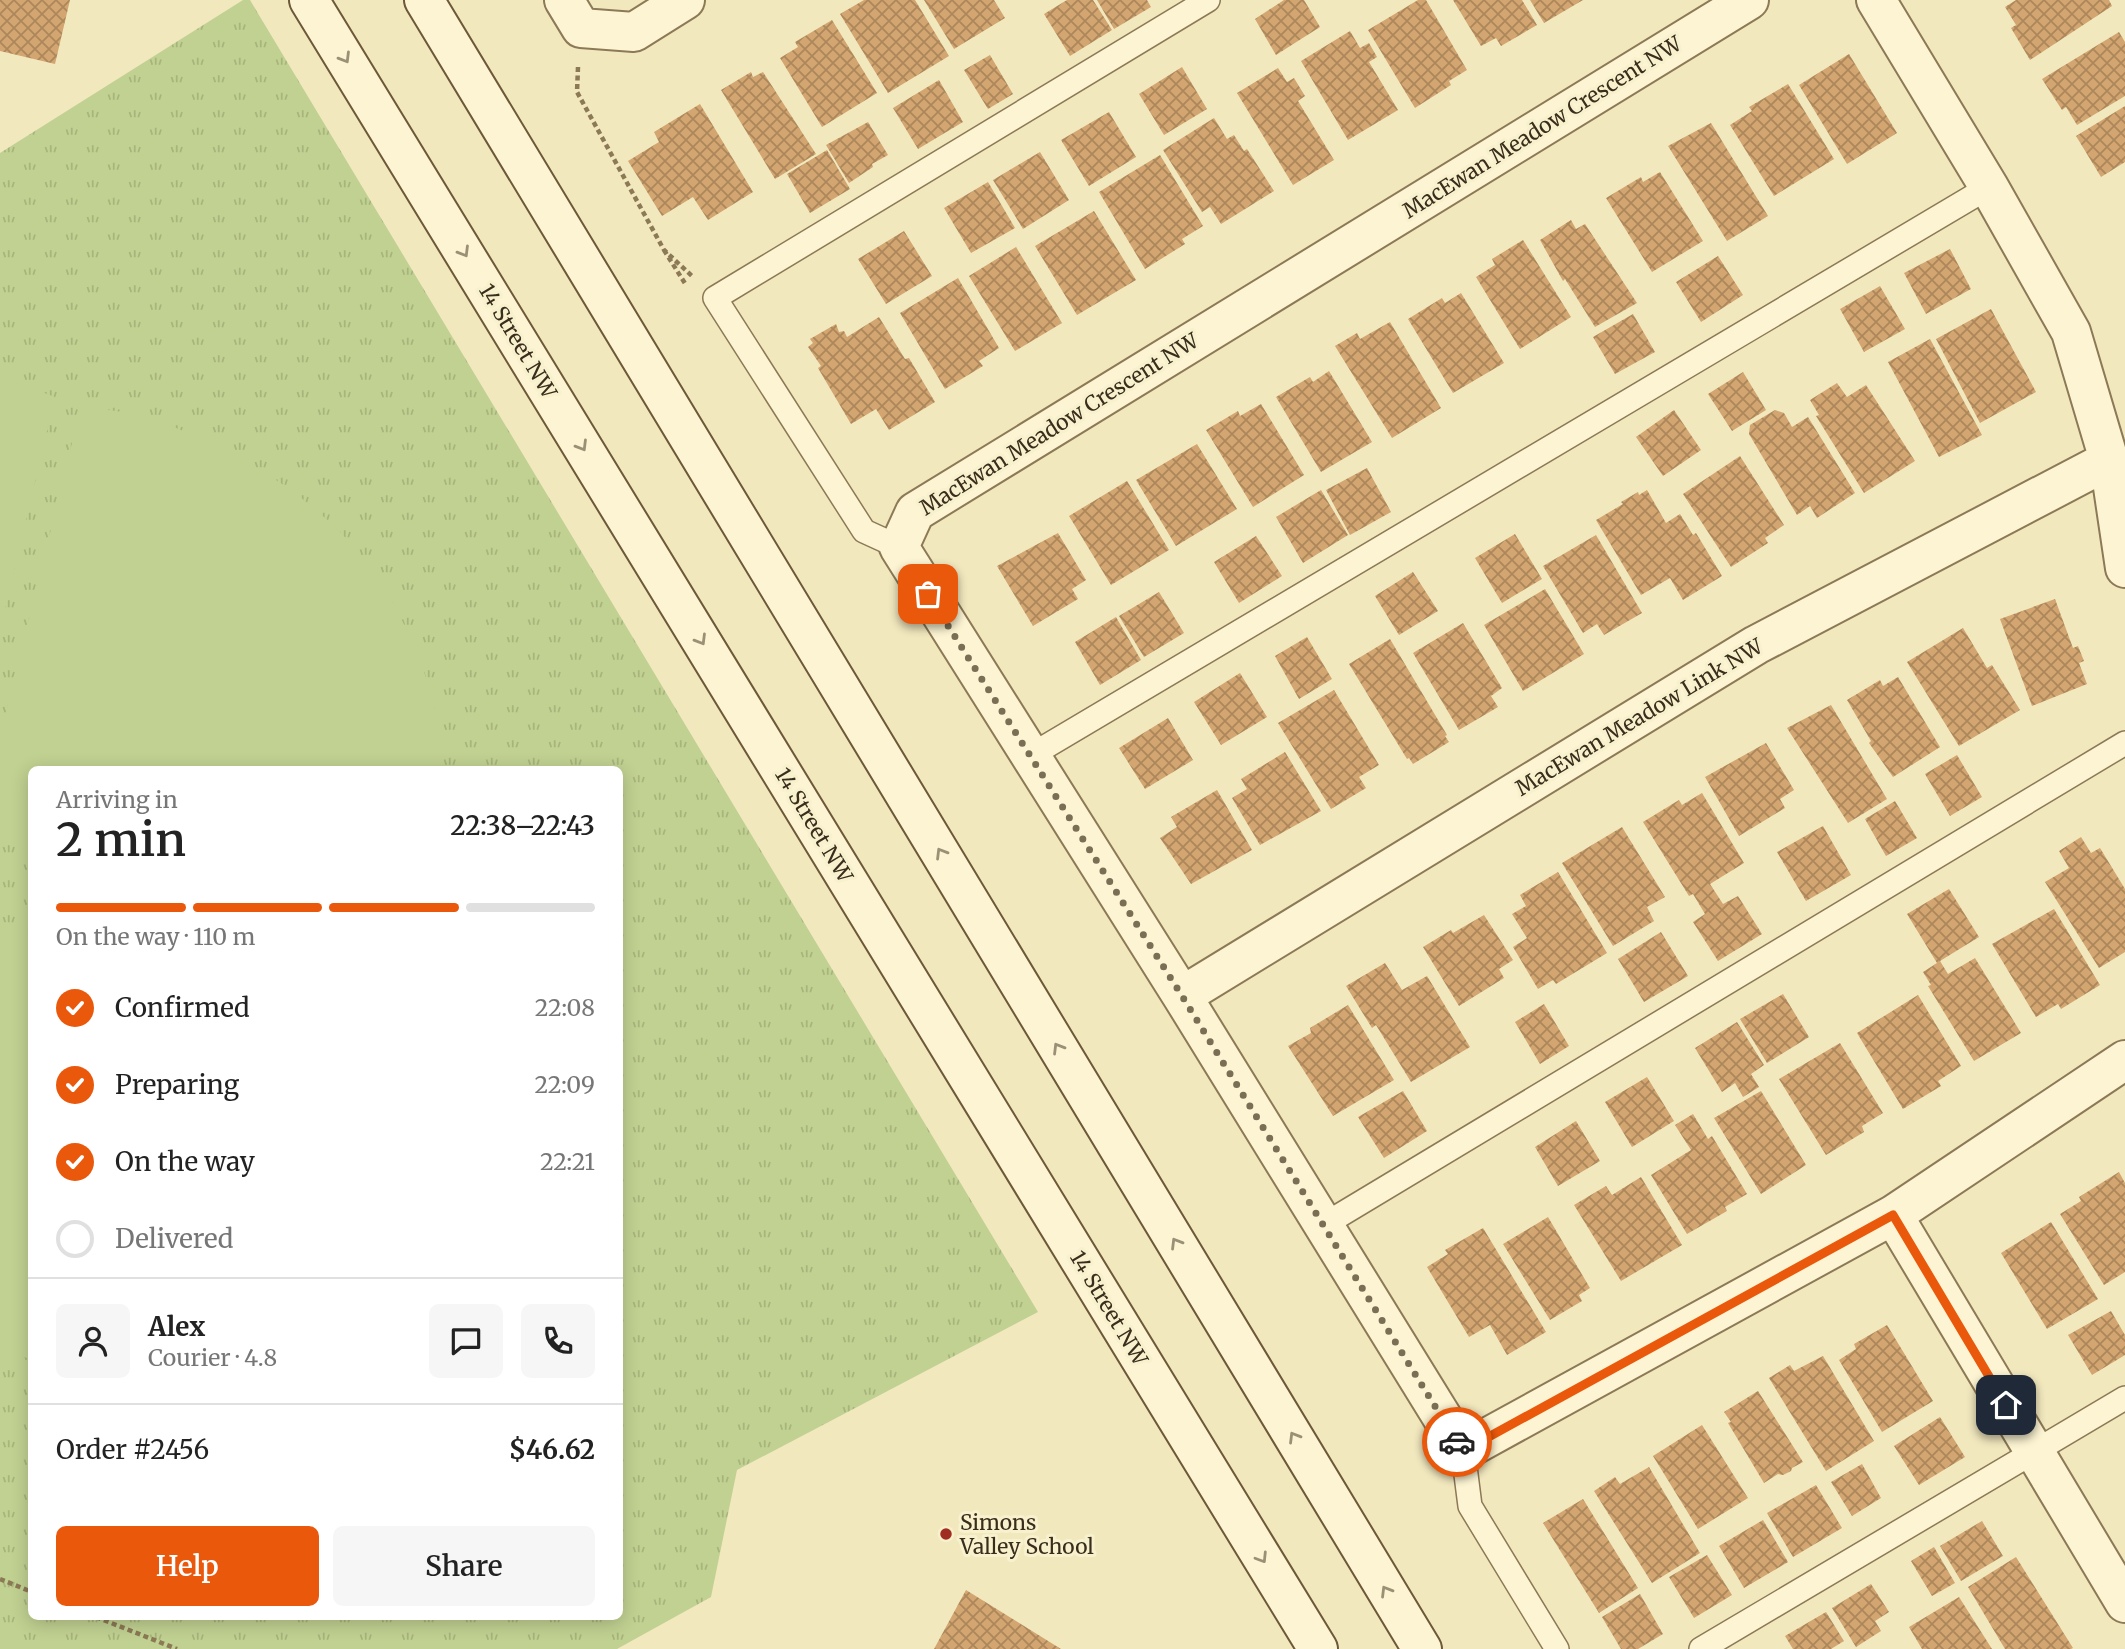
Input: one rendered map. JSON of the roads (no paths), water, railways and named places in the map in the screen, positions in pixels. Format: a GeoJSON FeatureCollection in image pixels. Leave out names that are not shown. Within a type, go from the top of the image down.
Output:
{"type":"FeatureCollection","features":[{"type":"Feature","properties":{"kind":"street","name":"14 Street NW"},"geometry":{"type":"LineString","coordinates":[[309,0],[1318,1649]]}},
{"type":"Feature","properties":{"kind":"street"},"geometry":{"type":"LineString","coordinates":[[424,0],[1422,1649]]}},
{"type":"Feature","properties":{"kind":"street"},"geometry":{"type":"LineString","coordinates":[[572,14],[634,32],[685,0]]}},
{"type":"Feature","properties":{"kind":"street","name":"MacEwan Meadow Crescent NW"},"geometry":{"type":"LineString","coordinates":[[899,547],[915,512],[1749,0]]}},
{"type":"Feature","properties":{"kind":"street"},"geometry":{"type":"LineString","coordinates":[[1876,0],[1989,187],[2071,332],[2109,460],[2125,568]]}},
{"type":"Feature","properties":{"kind":"street","name":"MacEwan Meadow Link NW"},"geometry":{"type":"LineString","coordinates":[[1182,996],[1756,645],[2109,460]]}},
{"type":"Feature","properties":{"kind":"street"},"geometry":{"type":"LineString","coordinates":[[899,547],[1182,996],[1463,1451],[1893,1215],[2125,1060]]}},
{"type":"Feature","properties":{"kind":"street"},"geometry":{"type":"LineString","coordinates":[[1893,1215],[2125,1603]]}},
{"type":"Feature","properties":{"kind":"lane"},"geometry":{"type":"LineString","coordinates":[[899,547],[864,531],[715,298],[1208,0]]}},
{"type":"Feature","properties":{"kind":"lane"},"geometry":{"type":"LineString","coordinates":[[1030,756],[1989,187]]}},
{"type":"Feature","properties":{"kind":"lane"},"geometry":{"type":"LineString","coordinates":[[1322,1226],[2125,743]]}},
{"type":"Feature","properties":{"kind":"lane"},"geometry":{"type":"LineString","coordinates":[[1701,1649],[2125,1398]]}},
{"type":"Feature","properties":{"kind":"lane"},"geometry":{"type":"LineString","coordinates":[[1463,1451],[1470,1506],[1557,1649]]}},
{"type":"Feature","properties":{"kind":"place","name":"Simons Valley School"},"geometry":{"type":"Point","coordinates":[946,1534]}}]}
